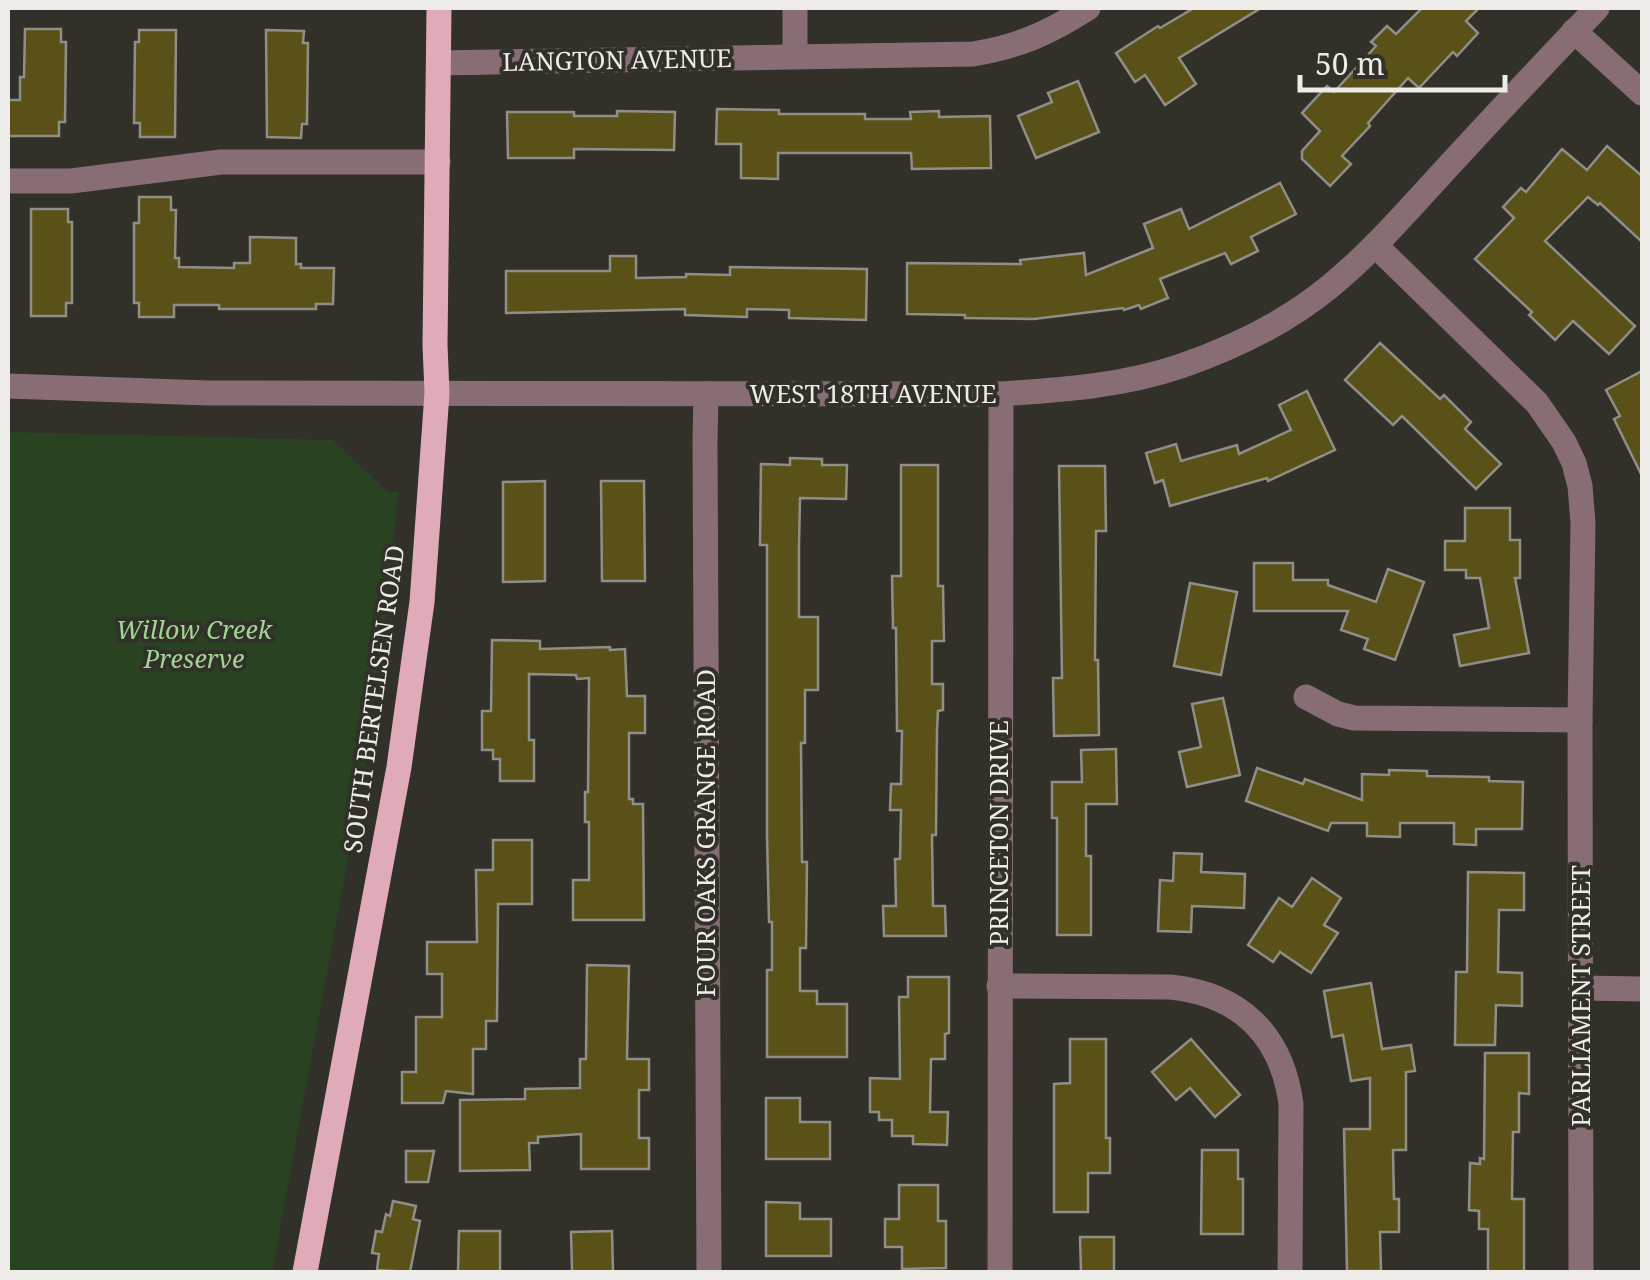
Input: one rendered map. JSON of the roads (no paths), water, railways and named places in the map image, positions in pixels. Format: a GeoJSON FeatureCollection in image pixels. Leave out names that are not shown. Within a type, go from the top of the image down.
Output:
{"type":"FeatureCollection","features":[{"type":"Feature","properties":{"kind":"main road","name":"SOUTH BERTELSEN ROAD"},"geometry":{"type":"LineString","coordinates":[[305,1272],[399,767],[422,602],[437,393],[440,8]]}},
{"type":"Feature","properties":{"kind":"street"},"geometry":{"type":"LineString","coordinates":[[795,8],[795,56]]}},
{"type":"Feature","properties":{"kind":"street","name":"LANGTON AVENUE"},"geometry":{"type":"LineString","coordinates":[[440,63],[973,54],[1009,48],[1056,28],[1088,8]]}},
{"type":"Feature","properties":{"kind":"street","name":"WEST 18TH AVENUE"},"geometry":{"type":"LineString","coordinates":[[8,386],[208,393],[1001,394],[1085,388],[1178,367],[1270,327],[1327,289],[1375,245],[1597,8]]}},
{"type":"Feature","properties":{"kind":"street"},"geometry":{"type":"LineString","coordinates":[[1574,32],[1642,94]]}},
{"type":"Feature","properties":{"kind":"street"},"geometry":{"type":"LineString","coordinates":[[8,181],[71,181],[221,162],[438,162]]}},
{"type":"Feature","properties":{"kind":"street","name":"PARLIAMENT STREET"},"geometry":{"type":"LineString","coordinates":[[1375,245],[1518,382],[1552,421],[1574,463],[1583,503],[1581,1272]]}},
{"type":"Feature","properties":{"kind":"street","name":"FOUR OAKS GRANGE ROAD"},"geometry":{"type":"LineString","coordinates":[[706,394],[708,1272]]}},
{"type":"Feature","properties":{"kind":"street","name":"PRINCETON DRIVE"},"geometry":{"type":"LineString","coordinates":[[1000,1272],[1001,394]]}},
{"type":"Feature","properties":{"kind":"street"},"geometry":{"type":"LineString","coordinates":[[1306,697],[1354,718],[1580,720]]}},
{"type":"Feature","properties":{"kind":"street"},"geometry":{"type":"LineString","coordinates":[[999,986],[1192,989],[1236,1007],[1253,1021],[1275,1050],[1288,1081],[1290,1272]]}},
{"type":"Feature","properties":{"kind":"street"},"geometry":{"type":"LineString","coordinates":[[1582,988],[1642,989]]}},
{"type":"Feature","properties":{"kind":"park label","name":"Willow Creek Preserve"},"geometry":{"type":"Point","coordinates":[194,644]}}]}
